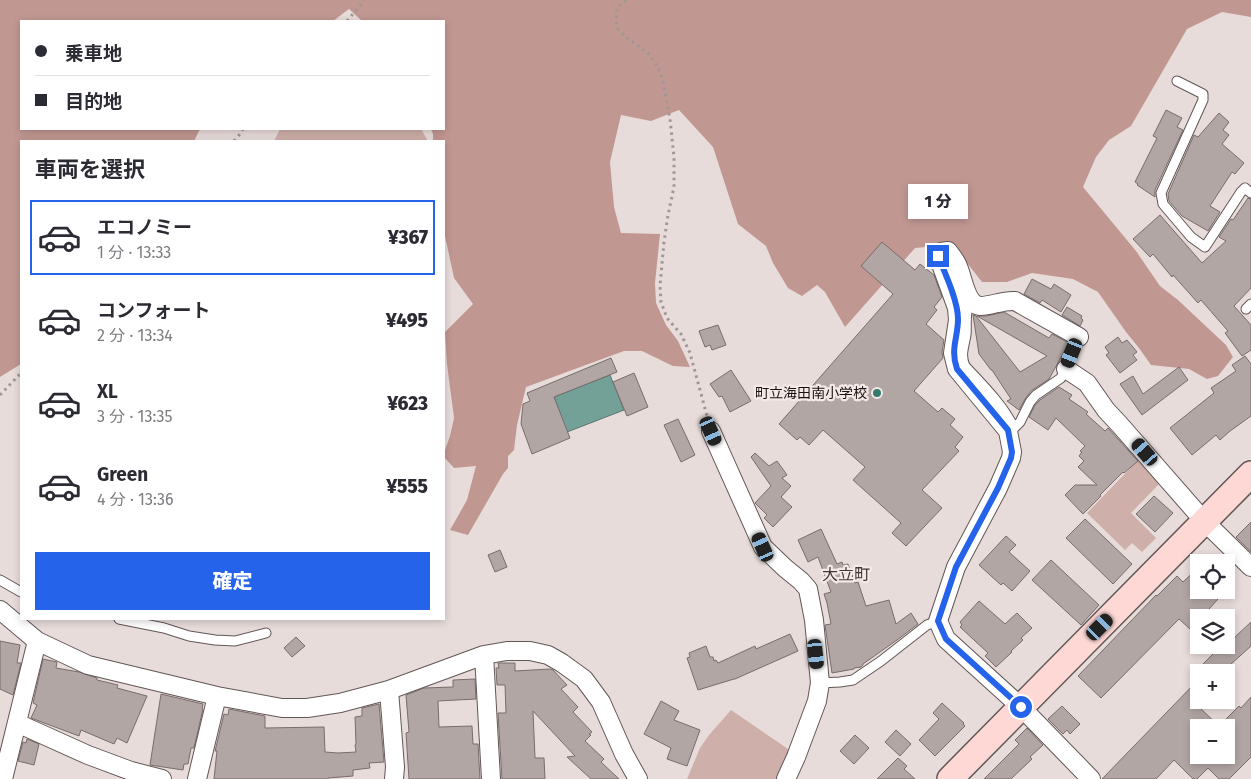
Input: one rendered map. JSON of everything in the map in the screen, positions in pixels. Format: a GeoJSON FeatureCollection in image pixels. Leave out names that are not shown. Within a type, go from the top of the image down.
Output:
{"type":"FeatureCollection","features":[{"type":"Feature","properties":{"kind":"street"},"geometry":{"type":"LineString","coordinates":[[1078,337],[1015,300],[980,306],[973,304],[958,265],[948,251],[942,252],[938,256],[957,308],[958,320],[953,353],[954,362],[957,369],[1008,430],[1012,452],[998,488],[956,567],[938,621],[946,639],[1021,707],[1091,779]]}},
{"type":"Feature","properties":{"kind":"street"},"geometry":{"type":"LineString","coordinates":[[1066,369],[1087,384],[1106,410],[1204,521],[1251,567]]}},
{"type":"Feature","properties":{"kind":"street"},"geometry":{"type":"LineString","coordinates":[[711,431],[763,547],[808,589],[814,620],[820,683],[817,701],[786,779]]}},
{"type":"Feature","properties":{"kind":"street"},"geometry":{"type":"LineString","coordinates":[[950,779],[1251,474]]}},
{"type":"Feature","properties":{"kind":"street"},"geometry":{"type":"LineString","coordinates":[[0,610],[37,642],[88,666],[217,696],[282,708],[307,708],[340,703],[388,690],[484,655],[507,651],[530,651],[548,655],[584,679],[601,702],[624,754],[638,779]]}},
{"type":"Feature","properties":{"kind":"street"},"geometry":{"type":"LineString","coordinates":[[3,779],[37,642]]}},
{"type":"Feature","properties":{"kind":"street"},"geometry":{"type":"LineString","coordinates":[[484,655],[491,779]]}},
{"type":"Feature","properties":{"kind":"street"},"geometry":{"type":"LineString","coordinates":[[388,690],[395,767],[394,779]]}},
{"type":"Feature","properties":{"kind":"street"},"geometry":{"type":"LineString","coordinates":[[197,779],[217,696]]}},
{"type":"Feature","properties":{"kind":"street"},"geometry":{"type":"LineString","coordinates":[[17,723],[88,755],[131,771],[162,779]]}},
{"type":"Feature","properties":{"kind":"lane"},"geometry":{"type":"LineString","coordinates":[[1177,81],[1203,94],[1204,100],[1161,193],[1163,204],[1191,237],[1205,247],[1240,192],[1245,188],[1251,193]]}},
{"type":"Feature","properties":{"kind":"lane"},"geometry":{"type":"LineString","coordinates":[[973,304],[968,307],[966,314],[966,335],[962,361],[1011,422],[1017,434],[1017,442],[1012,452]]}},
{"type":"Feature","properties":{"kind":"lane"},"geometry":{"type":"LineString","coordinates":[[1014,428],[1020,422],[1030,402],[1036,395],[1062,378],[1078,337]]}},
{"type":"Feature","properties":{"kind":"lane"},"geometry":{"type":"LineString","coordinates":[[0,580],[20,591]]}},
{"type":"Feature","properties":{"kind":"lane"},"geometry":{"type":"LineString","coordinates":[[124,620],[215,640],[235,641],[266,633]]}},
{"type":"Feature","properties":{"kind":"lane"},"geometry":{"type":"LineString","coordinates":[[820,683],[853,680],[875,666],[927,625],[938,621]]}},
{"type":"Feature","properties":{"kind":"path"},"geometry":{"type":"LineString","coordinates":[[348,20],[363,0]]}},
{"type":"Feature","properties":{"kind":"path"},"geometry":{"type":"LineString","coordinates":[[626,0],[617,8],[616,21],[618,29],[648,53],[658,67],[663,81],[670,119],[674,158],[674,187],[664,242],[660,286],[661,302],[667,318],[681,334],[690,353],[711,431]]}},
{"type":"Feature","properties":{"kind":"path"},"geometry":{"type":"LineString","coordinates":[[0,395],[20,374]]}},
{"type":"Feature","properties":{"kind":"shaded area"},"geometry":{"type":"Polygon","coordinates":[[[0,0],[1251,0],[1251,17],[1222,12],[1187,29],[1131,126],[1109,140],[1096,157],[1083,187],[1136,251],[1160,286],[1178,300],[1226,345],[1233,357],[1218,376],[1207,379],[1189,369],[1151,365],[1098,292],[1073,279],[1032,273],[1007,282],[982,282],[956,249],[936,246],[915,248],[845,327],[825,292],[817,285],[802,296],[788,288],[773,263],[766,246],[738,224],[713,147],[679,110],[651,121],[621,115],[610,162],[614,207],[621,233],[660,234],[655,283],[656,303],[666,325],[678,341],[690,367],[673,366],[642,351],[624,351],[526,387],[517,425],[514,450],[508,456],[508,468],[468,535],[450,530],[467,500],[476,466],[454,468],[445,458],[445,450],[454,418],[445,332],[473,304],[454,278],[445,236],[445,140],[433,140],[431,130],[445,130],[445,20],[361,20],[349,9],[334,20],[20,20],[20,130],[200,130],[194,140],[20,140],[20,365],[0,377],[0,0]]]}},
{"type":"Feature","properties":{"kind":"shaded area"},"geometry":{"type":"Polygon","coordinates":[[[280,130],[422,130],[427,140],[274,140],[280,130]]]}},
{"type":"Feature","properties":{"kind":"shaded area"},"geometry":{"type":"Polygon","coordinates":[[[1140,458],[1163,480],[1131,513],[1156,538],[1142,552],[1132,543],[1125,550],[1087,513],[1140,458]]]}},
{"type":"Feature","properties":{"kind":"shaded area"},"geometry":{"type":"Polygon","coordinates":[[[731,710],[791,751],[782,779],[687,779],[700,748],[731,710]]]}},
{"type":"Feature","properties":{"kind":"water"},"geometry":{"type":"Polygon","coordinates":[[[610,375],[624,410],[567,432],[554,397],[610,375]]]}},
{"type":"Feature","properties":{"kind":"building"},"geometry":{"type":"Polygon","coordinates":[[[1166,110],[1182,118],[1177,127],[1183,130],[1155,190],[1155,197],[1135,182],[1157,138],[1153,136],[1166,110]]]}},
{"type":"Feature","properties":{"kind":"building"},"geometry":{"type":"Polygon","coordinates":[[[1219,113],[1229,122],[1223,130],[1229,135],[1222,144],[1244,163],[1235,174],[1232,172],[1210,206],[1220,212],[1208,231],[1182,216],[1169,201],[1168,194],[1194,135],[1198,137],[1219,113]]]}},
{"type":"Feature","properties":{"kind":"building"},"geometry":{"type":"Polygon","coordinates":[[[1248,198],[1251,199],[1251,288],[1234,306],[1251,325],[1251,350],[1242,356],[1225,333],[1228,331],[1201,300],[1198,303],[1173,275],[1172,277],[1153,254],[1150,257],[1133,239],[1160,215],[1202,263],[1226,241],[1219,237],[1248,198]]]}},
{"type":"Feature","properties":{"kind":"building"},"geometry":{"type":"Polygon","coordinates":[[[882,242],[915,270],[920,264],[934,275],[942,297],[934,307],[937,310],[926,324],[944,340],[943,358],[914,391],[938,412],[942,408],[955,419],[950,425],[963,437],[955,447],[959,451],[922,490],[942,508],[906,546],[892,533],[901,523],[853,480],[865,467],[823,430],[809,445],[800,437],[797,440],[779,424],[893,294],[861,266],[882,242]]]}},
{"type":"Feature","properties":{"kind":"building"},"geometry":{"type":"Polygon","coordinates":[[[1032,279],[1051,289],[1054,284],[1071,295],[1061,312],[1042,300],[1040,303],[1024,294],[1032,279]]]}},
{"type":"Feature","properties":{"kind":"building"},"geometry":{"type":"Polygon","coordinates":[[[1067,307],[1082,316],[1083,320],[1080,326],[1062,315],[1067,307]]]}},
{"type":"Feature","properties":{"kind":"building"},"geometry":{"type":"Polygon","coordinates":[[[1004,312],[1049,338],[1052,334],[1069,343],[1049,379],[1031,391],[1019,410],[1007,401],[1011,399],[979,354],[973,315],[976,316],[1020,372],[1047,356],[977,316],[1004,312]]]}},
{"type":"Feature","properties":{"kind":"building"},"geometry":{"type":"Polygon","coordinates":[[[718,325],[726,345],[712,350],[710,345],[705,347],[699,331],[718,325]]]}},
{"type":"Feature","properties":{"kind":"building"},"geometry":{"type":"Polygon","coordinates":[[[1118,337],[1122,343],[1127,340],[1137,352],[1133,355],[1137,360],[1120,373],[1106,355],[1109,353],[1105,347],[1118,337]]]}},
{"type":"Feature","properties":{"kind":"building"},"geometry":{"type":"Polygon","coordinates":[[[1245,356],[1251,364],[1251,416],[1220,440],[1216,435],[1192,455],[1170,428],[1214,393],[1211,388],[1236,371],[1232,365],[1245,356]]]}},
{"type":"Feature","properties":{"kind":"building"},"geometry":{"type":"Polygon","coordinates":[[[611,358],[617,372],[554,397],[570,438],[532,454],[521,424],[523,404],[530,401],[527,393],[611,358]]]}},
{"type":"Feature","properties":{"kind":"building"},"geometry":{"type":"Polygon","coordinates":[[[1179,367],[1188,380],[1142,415],[1120,384],[1133,376],[1143,394],[1179,367]]]}},
{"type":"Feature","properties":{"kind":"building"},"geometry":{"type":"Polygon","coordinates":[[[731,370],[751,401],[730,412],[722,396],[719,397],[710,384],[731,370]]]}},
{"type":"Feature","properties":{"kind":"building"},"geometry":{"type":"Polygon","coordinates":[[[634,373],[648,407],[627,416],[613,382],[634,373]]]}},
{"type":"Feature","properties":{"kind":"building"},"geometry":{"type":"Polygon","coordinates":[[[1059,387],[1072,395],[1069,399],[1088,412],[1086,414],[1105,431],[1108,428],[1138,461],[1123,472],[1083,514],[1065,495],[1075,485],[1097,485],[1078,467],[1084,461],[1079,456],[1082,452],[1080,451],[1085,446],[1056,418],[1048,430],[1029,417],[1040,400],[1059,387]]]}},
{"type":"Feature","properties":{"kind":"building"},"geometry":{"type":"Polygon","coordinates":[[[678,419],[695,455],[681,462],[664,425],[678,419]]]}},
{"type":"Feature","properties":{"kind":"building"},"geometry":{"type":"Polygon","coordinates":[[[755,453],[769,466],[777,461],[787,475],[782,478],[791,486],[781,497],[792,507],[773,527],[764,518],[767,515],[755,503],[771,486],[751,457],[755,453]]]}},
{"type":"Feature","properties":{"kind":"building"},"geometry":{"type":"Polygon","coordinates":[[[1154,496],[1173,513],[1155,532],[1136,514],[1154,496]]]}},
{"type":"Feature","properties":{"kind":"building"},"geometry":{"type":"Polygon","coordinates":[[[1085,519],[1132,564],[1113,584],[1066,538],[1085,519]]]}},
{"type":"Feature","properties":{"kind":"building"},"geometry":{"type":"Polygon","coordinates":[[[1251,522],[1251,552],[1236,537],[1251,522]]]}},
{"type":"Feature","properties":{"kind":"building"},"geometry":{"type":"Polygon","coordinates":[[[821,529],[837,564],[842,562],[843,565],[848,564],[855,583],[858,582],[866,606],[889,600],[896,624],[911,613],[918,624],[861,667],[832,673],[825,625],[831,624],[824,594],[831,592],[818,557],[808,562],[798,540],[821,529]]]}},
{"type":"Feature","properties":{"kind":"building"},"geometry":{"type":"Polygon","coordinates":[[[1006,536],[1016,545],[1009,552],[1030,571],[1012,591],[1003,583],[1001,585],[979,565],[1006,536]]]}},
{"type":"Feature","properties":{"kind":"building"},"geometry":{"type":"Polygon","coordinates":[[[500,550],[507,567],[495,572],[488,555],[500,550]]]}},
{"type":"Feature","properties":{"kind":"building"},"geometry":{"type":"Polygon","coordinates":[[[1051,560],[1099,605],[1081,625],[1032,580],[1051,560]]]}},
{"type":"Feature","properties":{"kind":"building"},"geometry":{"type":"Polygon","coordinates":[[[1190,575],[1190,599],[1218,599],[1209,609],[1190,609],[1190,629],[1179,619],[1101,698],[1078,676],[1156,595],[1177,576],[1183,582],[1190,575]]]}},
{"type":"Feature","properties":{"kind":"building"},"geometry":{"type":"Polygon","coordinates":[[[979,601],[1005,624],[1017,613],[1032,628],[1021,638],[1023,640],[1012,652],[996,667],[985,656],[988,653],[960,627],[962,625],[960,622],[979,601]]]}},
{"type":"Feature","properties":{"kind":"building"},"geometry":{"type":"Polygon","coordinates":[[[1251,622],[1251,646],[1231,664],[1203,664],[1213,654],[1235,654],[1235,637],[1251,622]]]}},
{"type":"Feature","properties":{"kind":"building"},"geometry":{"type":"Polygon","coordinates":[[[790,634],[798,651],[735,679],[698,690],[687,658],[690,657],[689,653],[706,646],[710,657],[713,657],[714,661],[716,660],[718,663],[755,646],[756,649],[790,634]]]}},
{"type":"Feature","properties":{"kind":"building"},"geometry":{"type":"Polygon","coordinates":[[[296,637],[305,646],[292,657],[284,648],[296,637]]]}},
{"type":"Feature","properties":{"kind":"building"},"geometry":{"type":"Polygon","coordinates":[[[0,641],[20,645],[17,663],[21,663],[13,695],[0,689],[0,641]]]}},
{"type":"Feature","properties":{"kind":"building"},"geometry":{"type":"Polygon","coordinates":[[[43,659],[57,662],[56,668],[79,672],[97,678],[97,680],[118,685],[117,688],[147,696],[127,743],[117,738],[114,744],[81,730],[79,736],[31,718],[37,705],[33,703],[43,659]]]}},
{"type":"Feature","properties":{"kind":"building"},"geometry":{"type":"Polygon","coordinates":[[[498,663],[515,663],[515,671],[553,670],[567,685],[561,689],[578,707],[573,712],[592,732],[585,741],[604,759],[601,762],[619,779],[591,779],[567,757],[575,756],[533,711],[535,758],[544,758],[545,779],[502,779],[498,713],[506,713],[505,685],[497,685],[496,668],[499,668],[498,663]]]}},
{"type":"Feature","properties":{"kind":"building"},"geometry":{"type":"Polygon","coordinates":[[[475,679],[476,699],[438,701],[439,727],[472,726],[473,744],[478,744],[480,779],[409,779],[406,733],[409,732],[406,695],[424,688],[453,687],[453,680],[475,679]]]}},
{"type":"Feature","properties":{"kind":"building"},"geometry":{"type":"Polygon","coordinates":[[[1190,688],[1190,709],[1201,709],[1212,719],[1190,719],[1190,764],[1235,764],[1235,719],[1226,719],[1239,706],[1241,708],[1251,697],[1251,757],[1229,779],[1219,779],[1208,768],[1197,779],[1193,779],[1174,760],[1156,779],[1102,779],[1190,688]]]}},
{"type":"Feature","properties":{"kind":"building"},"geometry":{"type":"Polygon","coordinates":[[[161,694],[203,704],[194,748],[191,748],[188,764],[184,764],[183,770],[150,765],[161,694]]]}},
{"type":"Feature","properties":{"kind":"building"},"geometry":{"type":"Polygon","coordinates":[[[661,701],[679,711],[674,720],[700,730],[687,766],[667,759],[671,748],[644,734],[661,701]]]}},
{"type":"Feature","properties":{"kind":"building"},"geometry":{"type":"Polygon","coordinates":[[[942,703],[965,726],[935,756],[919,740],[939,719],[933,713],[942,703]]]}},
{"type":"Feature","properties":{"kind":"building"},"geometry":{"type":"Polygon","coordinates":[[[379,704],[384,762],[369,763],[370,768],[353,770],[353,776],[328,779],[214,779],[217,751],[215,751],[224,714],[228,715],[229,709],[265,716],[265,728],[324,727],[325,752],[338,753],[356,752],[355,717],[362,716],[362,708],[379,704]]]}},
{"type":"Feature","properties":{"kind":"building"},"geometry":{"type":"Polygon","coordinates":[[[1062,706],[1080,724],[1070,734],[1067,730],[1063,734],[1048,719],[1062,706]]]}},
{"type":"Feature","properties":{"kind":"building"},"geometry":{"type":"Polygon","coordinates":[[[1027,728],[1043,745],[1030,757],[1032,759],[1011,779],[984,779],[1019,744],[1015,740],[1027,728]]]}},
{"type":"Feature","properties":{"kind":"building"},"geometry":{"type":"Polygon","coordinates":[[[896,730],[911,744],[900,756],[885,742],[896,730]]]}},
{"type":"Feature","properties":{"kind":"building"},"geometry":{"type":"Polygon","coordinates":[[[855,735],[869,748],[854,764],[840,751],[855,735]]]}},
{"type":"Feature","properties":{"kind":"building"},"geometry":{"type":"Polygon","coordinates":[[[27,739],[39,744],[34,765],[18,761],[23,742],[26,743],[27,739]]]}},
{"type":"Feature","properties":{"kind":"building"},"geometry":{"type":"Polygon","coordinates":[[[898,758],[907,766],[904,769],[915,779],[877,779],[898,758]]]}},
{"type":"Feature","properties":{"kind":"place","name":"町立海田南小学校"},"geometry":{"type":"Point","coordinates":[877,393]}},
{"type":"Feature","properties":{"kind":"district","name":"大立町"},"geometry":{"type":"Point","coordinates":[846,574]}},
{"type":"Feature","properties":{"kind":"route"},"geometry":{"type":"LineString","coordinates":[[938,256],[957,308],[958,320],[953,353],[954,362],[957,369],[1008,430],[1012,452],[998,488],[956,567],[938,621],[946,639],[1021,707]]}}]}
